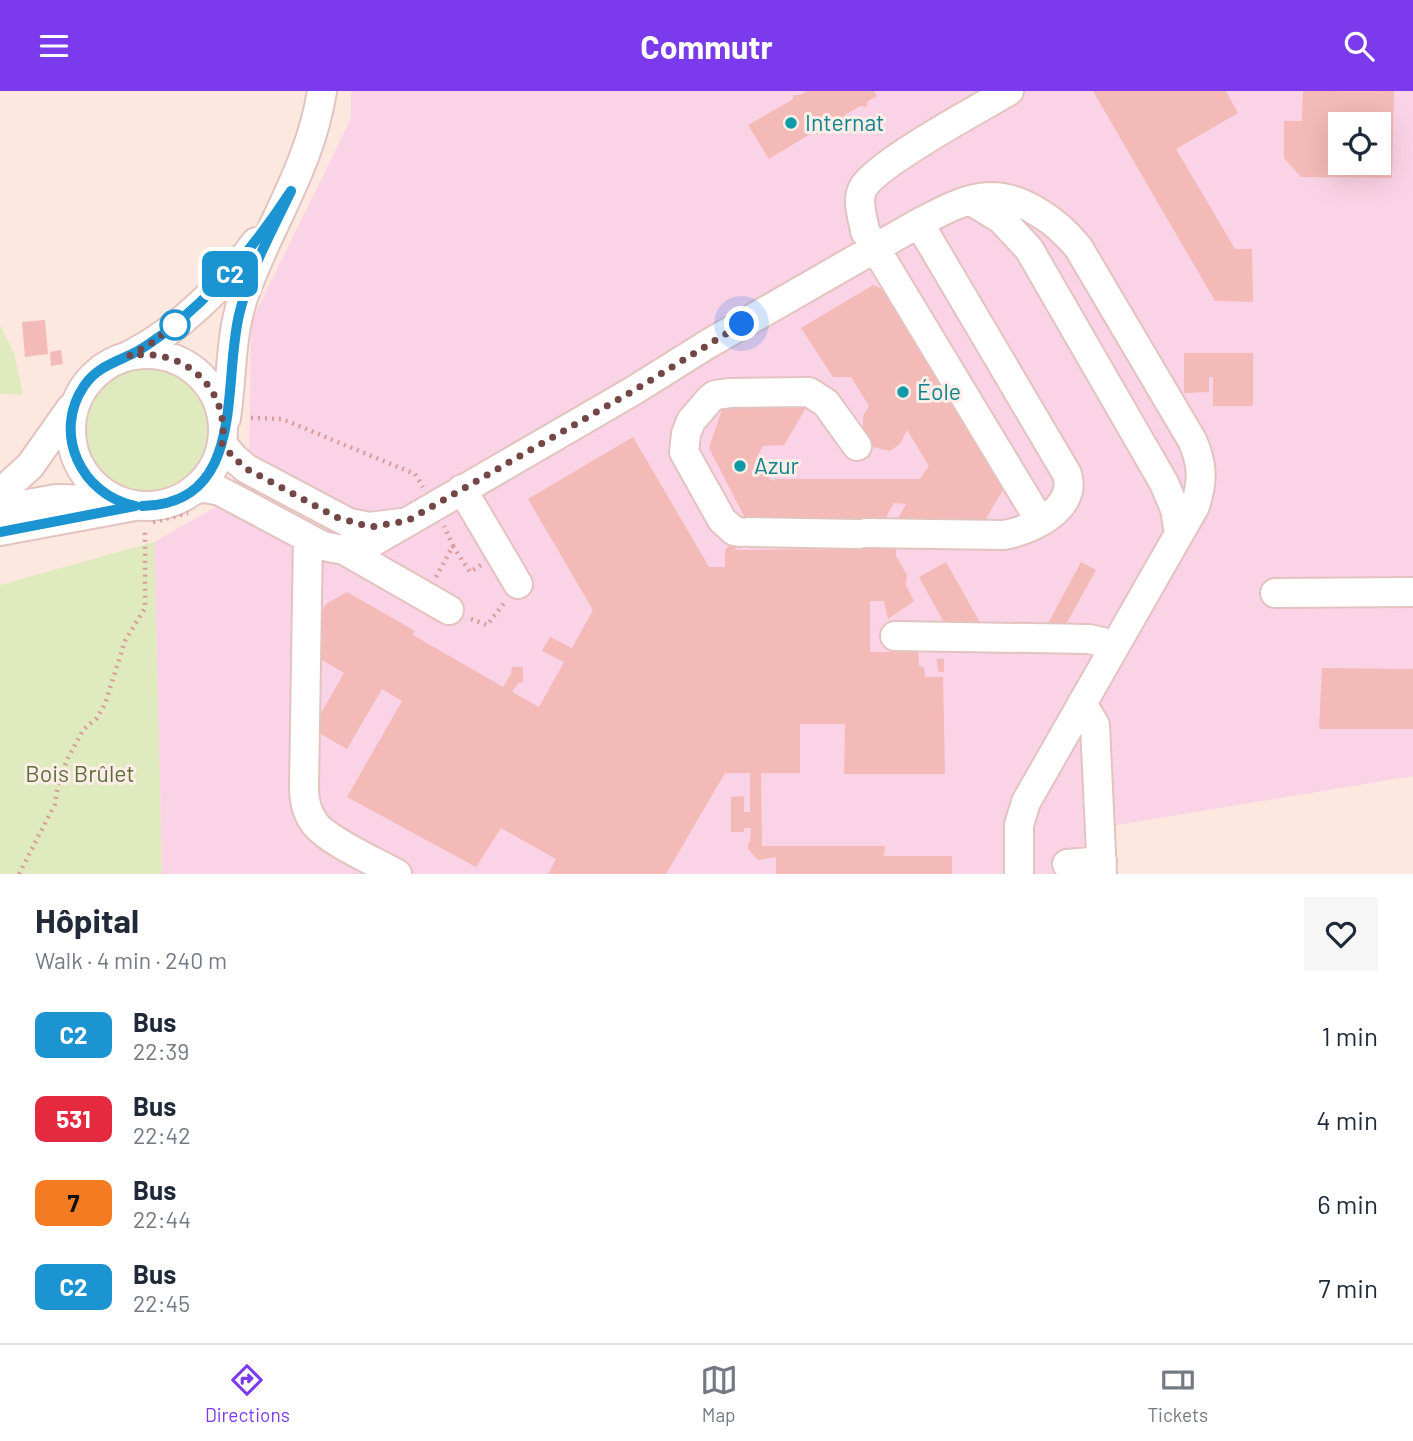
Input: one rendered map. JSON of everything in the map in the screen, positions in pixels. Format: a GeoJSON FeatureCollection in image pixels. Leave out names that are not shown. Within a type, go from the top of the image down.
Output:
{"type":"FeatureCollection","features":[{"type":"Feature","properties":{"kind":"street"},"geometry":{"type":"LineString","coordinates":[[0,531],[167,504],[195,489],[213,469],[224,433],[235,332],[242,301],[310,143],[322,91]]}},
{"type":"Feature","properties":{"kind":"street"},"geometry":{"type":"LineString","coordinates":[[1009,91],[885,166],[863,188],[860,206],[865,231],[1040,521]]}},
{"type":"Feature","properties":{"kind":"street"},"geometry":{"type":"LineString","coordinates":[[0,493],[30,466],[83,387],[97,371],[150,344],[226,278],[291,191]]}},
{"type":"Feature","properties":{"kind":"street"},"geometry":{"type":"LineString","coordinates":[[346,551],[377,541],[919,223],[970,200],[1001,196],[1024,204],[1058,226],[1078,247],[1198,453],[1202,475],[1195,506],[1021,814],[1018,874]]}},
{"type":"Feature","properties":{"kind":"street"},"geometry":{"type":"LineString","coordinates":[[970,200],[1001,219],[1029,249],[1164,483],[1175,509],[1179,534]]}},
{"type":"Feature","properties":{"kind":"street"},"geometry":{"type":"LineString","coordinates":[[857,446],[826,403],[809,392],[730,393],[715,395],[691,421],[684,452],[722,520],[734,531],[744,532],[1004,535],[1022,530],[1059,508],[1065,500],[1070,483],[919,223]]}},
{"type":"Feature","properties":{"kind":"street"},"geometry":{"type":"LineString","coordinates":[[129,356],[164,356],[184,363],[196,372],[210,387],[217,400],[224,433],[234,458],[247,469],[336,517],[370,527],[407,521]]}},
{"type":"Feature","properties":{"kind":"street"},"geometry":{"type":"LineString","coordinates":[[76,400],[71,418],[71,437],[80,467],[96,487],[134,511]]}},
{"type":"Feature","properties":{"kind":"street"},"geometry":{"type":"LineString","coordinates":[[195,489],[220,491],[321,545],[346,551],[437,603]]}},
{"type":"Feature","properties":{"kind":"street"},"geometry":{"type":"LineString","coordinates":[[462,489],[518,584]]}},
{"type":"Feature","properties":{"kind":"street"},"geometry":{"type":"LineString","coordinates":[[0,509],[29,502],[64,499],[134,511]]}},
{"type":"Feature","properties":{"kind":"street"},"geometry":{"type":"LineString","coordinates":[[308,538],[304,788],[306,807],[323,831],[397,874]]}},
{"type":"Feature","properties":{"kind":"street"},"geometry":{"type":"LineString","coordinates":[[1275,593],[1413,591]]}},
{"type":"Feature","properties":{"kind":"street"},"geometry":{"type":"LineString","coordinates":[[895,636],[1088,639],[1115,645]]}},
{"type":"Feature","properties":{"kind":"street"},"geometry":{"type":"LineString","coordinates":[[1067,864],[1102,867],[1095,725],[1082,703]]}},
{"type":"Feature","properties":{"kind":"path"},"geometry":{"type":"LineString","coordinates":[[224,433],[264,417],[282,419],[415,474],[453,546],[437,603],[487,625],[518,584]]}},
{"type":"Feature","properties":{"kind":"path"},"geometry":{"type":"LineString","coordinates":[[19,874],[55,804],[58,784],[68,758],[83,730],[97,718],[105,704],[125,641],[145,608],[134,511]]}},
{"type":"Feature","properties":{"kind":"shaded area"},"geometry":{"type":"Polygon","coordinates":[[[351,91],[1413,91],[1413,776],[1105,827],[1108,874],[162,874],[154,542],[214,508],[249,455],[251,322],[351,119],[351,91]]]}},
{"type":"Feature","properties":{"kind":"green space"},"geometry":{"type":"Polygon","coordinates":[[[0,325],[14,353],[23,395],[0,394],[0,325]]]}},
{"type":"Feature","properties":{"kind":"green space"},"geometry":{"type":"Polygon","coordinates":[[[146,362],[172,368],[194,382],[208,404],[214,430],[208,456],[194,478],[172,492],[146,498],[120,492],[98,478],[84,456],[78,430],[84,404],[98,382],[120,368],[146,362]]]}},
{"type":"Feature","properties":{"kind":"green space","name":"Bois Brûlet"},"geometry":{"type":"Polygon","coordinates":[[[154,542],[162,874],[0,874],[0,585],[154,542]]]}},
{"type":"Feature","properties":{"kind":"building","name":"Internat"},"geometry":{"type":"Polygon","coordinates":[[[807,91],[874,91],[877,96],[868,101],[866,107],[860,106],[845,115],[842,121],[835,120],[820,129],[818,134],[812,133],[769,159],[748,125],[792,100],[794,95],[807,91]]]}},
{"type":"Feature","properties":{"kind":"building"},"geometry":{"type":"Polygon","coordinates":[[[1093,91],[1226,91],[1238,113],[1176,149],[1235,249],[1252,249],[1253,302],[1215,301],[1093,91]]]}},
{"type":"Feature","properties":{"kind":"building"},"geometry":{"type":"Polygon","coordinates":[[[1303,91],[1394,91],[1392,178],[1301,177],[1284,158],[1284,121],[1302,121],[1303,91]]]}},
{"type":"Feature","properties":{"kind":"building"},"geometry":{"type":"Polygon","coordinates":[[[873,285],[890,292],[1003,490],[985,520],[898,519],[906,504],[894,503],[884,521],[865,521],[866,549],[896,549],[896,556],[907,575],[906,585],[914,601],[888,619],[884,601],[870,601],[870,652],[918,652],[919,666],[924,667],[925,677],[943,677],[945,774],[844,774],[845,724],[800,724],[800,773],[761,773],[762,846],[885,846],[884,856],[952,856],[952,874],[776,874],[776,857],[758,860],[748,849],[751,828],[744,828],[744,832],[731,832],[731,797],[744,796],[744,812],[750,812],[750,773],[725,773],[666,874],[548,874],[556,859],[501,828],[476,867],[347,797],[402,701],[382,689],[347,749],[312,729],[344,673],[312,654],[311,631],[326,604],[347,592],[415,631],[413,635],[503,687],[512,667],[523,667],[523,682],[518,683],[512,692],[539,707],[564,662],[542,651],[550,637],[572,648],[593,610],[528,499],[633,437],[709,567],[725,567],[725,551],[747,522],[709,448],[724,403],[809,403],[784,445],[763,446],[757,457],[766,476],[773,481],[920,479],[929,466],[907,430],[900,444],[890,451],[873,447],[863,433],[863,416],[869,406],[851,377],[833,377],[801,328],[873,285]],[[757,521],[735,550],[859,549],[859,521],[757,521]]]}},
{"type":"Feature","properties":{"kind":"building"},"geometry":{"type":"Polygon","coordinates":[[[45,320],[48,354],[25,357],[22,322],[45,320]]]}},
{"type":"Feature","properties":{"kind":"building"},"geometry":{"type":"Polygon","coordinates":[[[61,350],[63,364],[51,366],[50,352],[61,350]]]}},
{"type":"Feature","properties":{"kind":"building"},"geometry":{"type":"Polygon","coordinates":[[[1184,353],[1253,353],[1253,406],[1213,406],[1213,377],[1209,377],[1209,392],[1184,393],[1184,353]]]}},
{"type":"Feature","properties":{"kind":"building"},"geometry":{"type":"Polygon","coordinates":[[[946,562],[982,626],[947,628],[919,577],[946,562]]]}},
{"type":"Feature","properties":{"kind":"building"},"geometry":{"type":"Polygon","coordinates":[[[1081,562],[1096,570],[1064,628],[1046,627],[1081,562]]]}},
{"type":"Feature","properties":{"kind":"building"},"geometry":{"type":"Polygon","coordinates":[[[937,659],[944,659],[944,672],[938,672],[937,659]]]}},
{"type":"Feature","properties":{"kind":"building"},"geometry":{"type":"Polygon","coordinates":[[[1322,668],[1413,669],[1413,729],[1319,729],[1322,668]]]}},
{"type":"Feature","properties":{"kind":"bus line","name":"C2"},"geometry":{"type":"LineString","coordinates":[[0,532],[135,506],[106,495],[91,483],[80,467],[71,437],[71,418],[76,400],[97,371],[150,344],[205,299],[243,259],[291,191],[242,301],[232,352],[223,439],[216,463],[200,485],[185,497],[161,505],[142,506]]}},
{"type":"Feature","properties":{"kind":"place","name":"Internat"},"geometry":{"type":"Point","coordinates":[791,123]}},
{"type":"Feature","properties":{"kind":"place","name":"Éole"},"geometry":{"type":"Point","coordinates":[903,392]}},
{"type":"Feature","properties":{"kind":"place","name":"Azur"},"geometry":{"type":"Point","coordinates":[740,466]}},
{"type":"Feature","properties":{"kind":"route"},"geometry":{"type":"LineString","coordinates":[[175,325],[178,322],[150,344],[129,356],[157,354],[190,367],[206,381],[217,400],[223,427],[222,444],[239,463],[336,517],[370,527],[407,521],[633,391],[742,324]]}}]}
